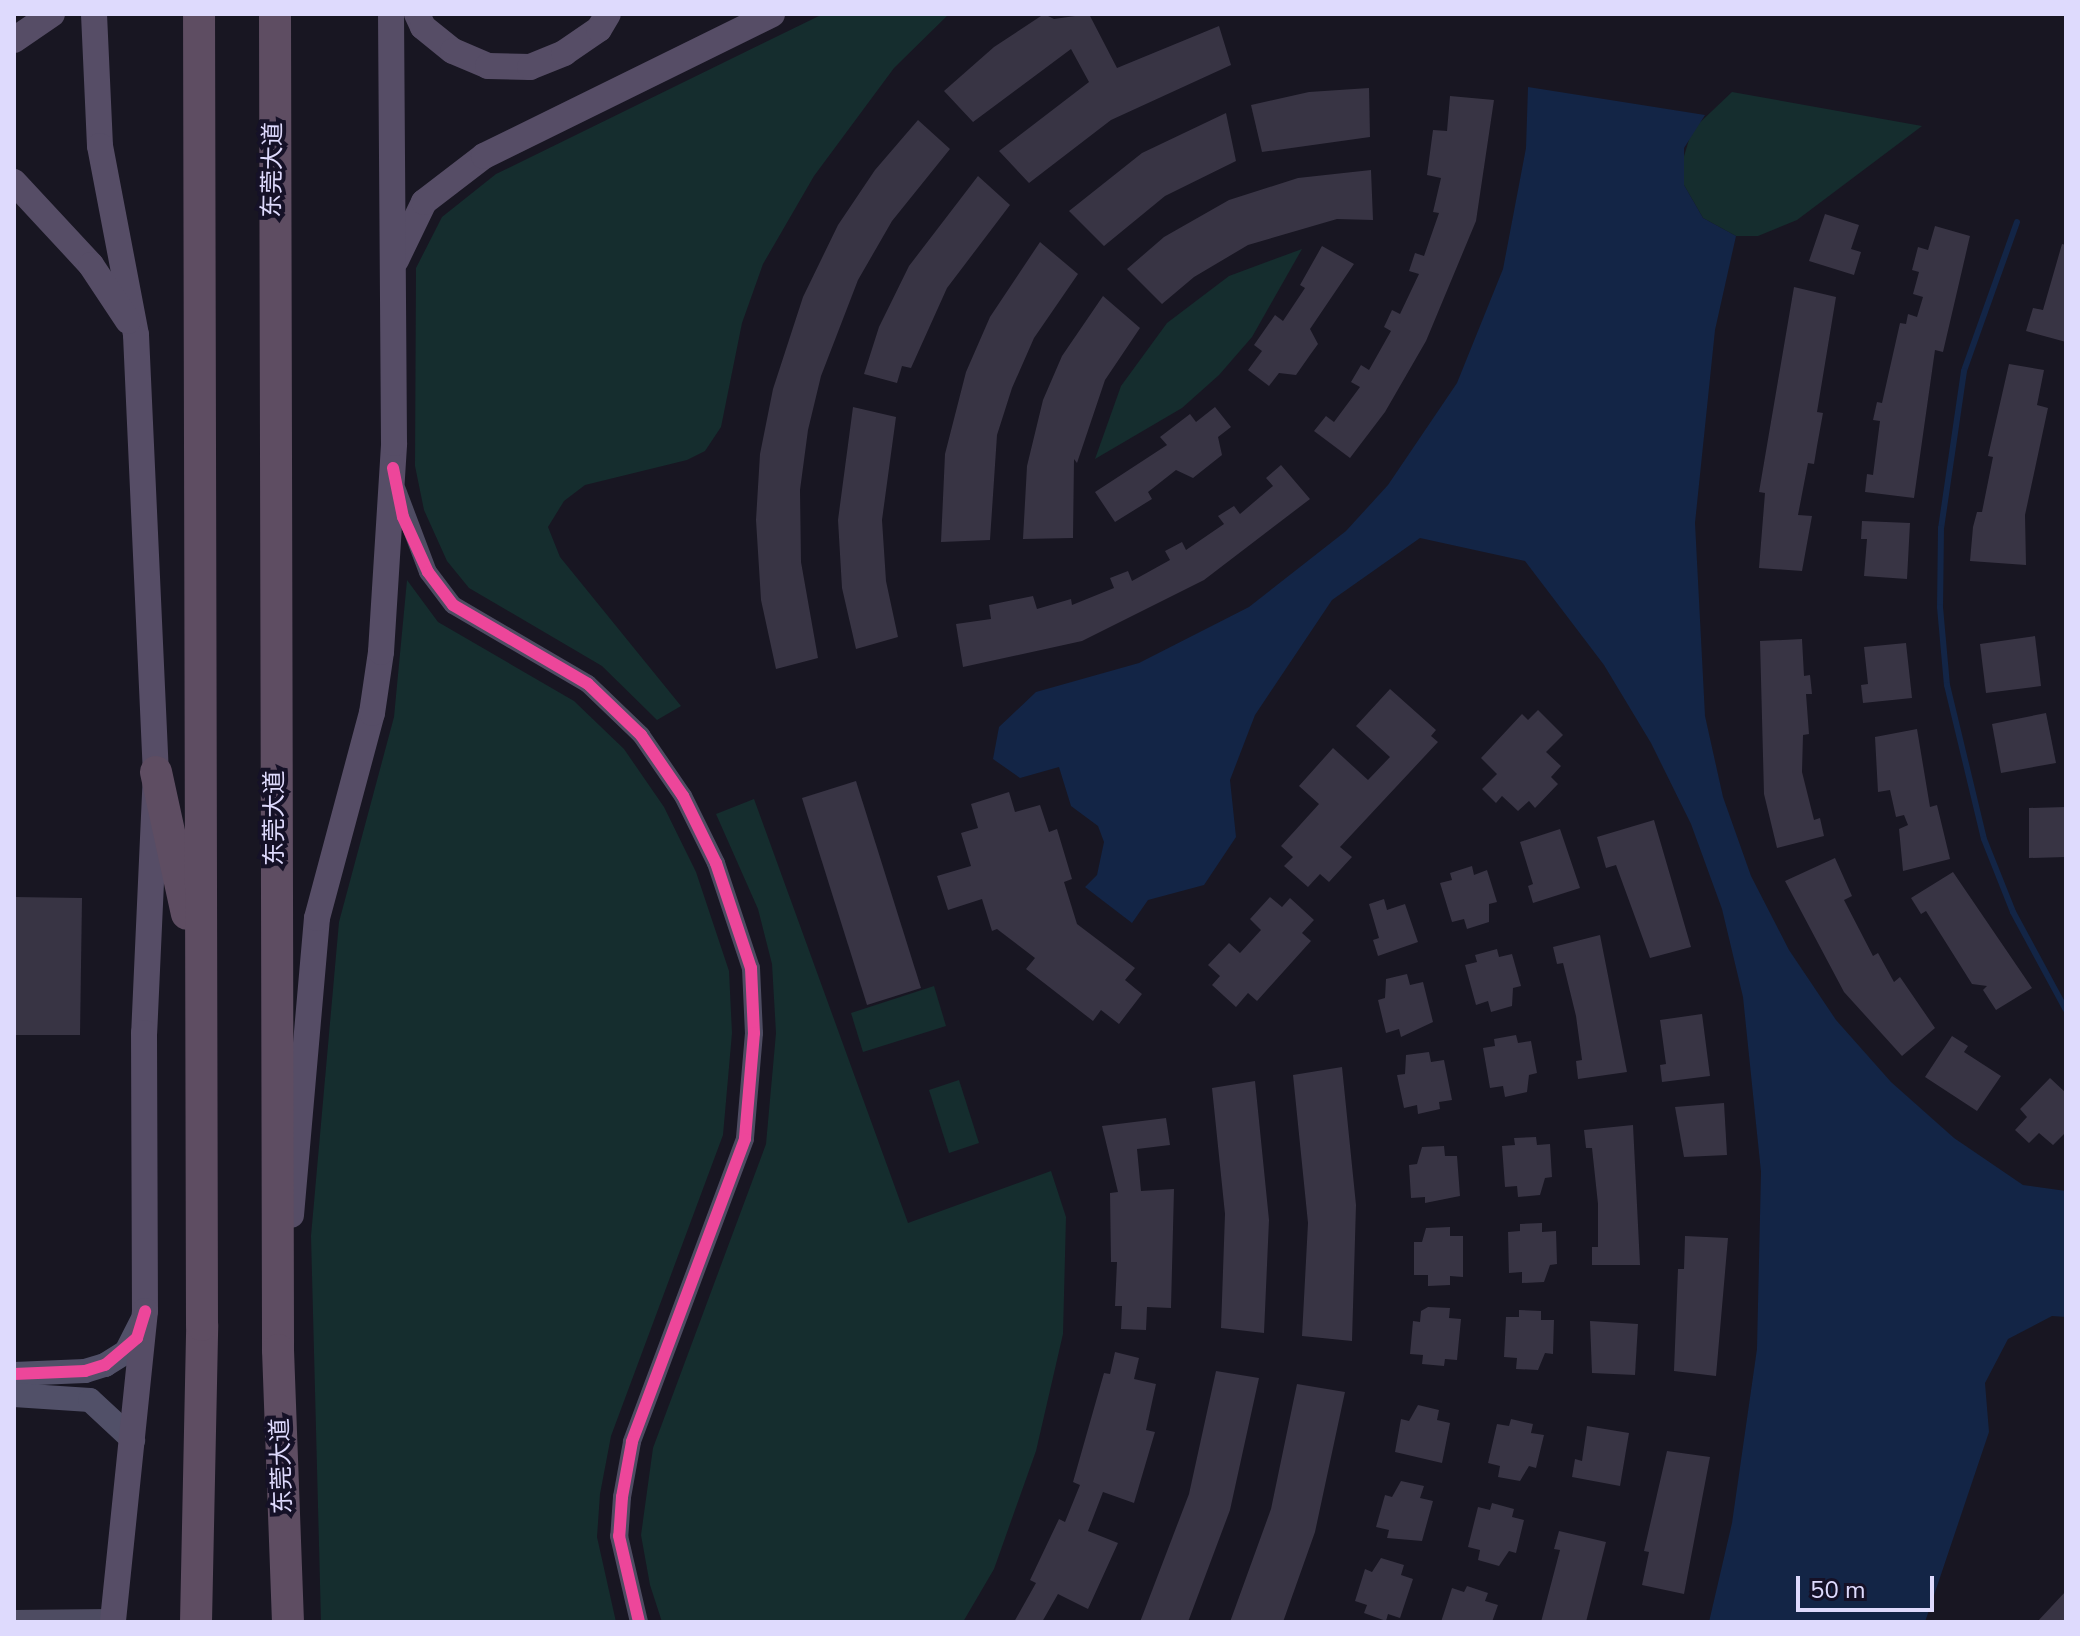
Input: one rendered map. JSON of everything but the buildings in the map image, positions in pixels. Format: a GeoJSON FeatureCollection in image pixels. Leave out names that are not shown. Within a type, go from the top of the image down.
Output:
{"type":"FeatureCollection","features":[{"type":"Feature","properties":{"kind":"highway"},"geometry":{"type":"LineString","coordinates":[[196,1622],[201,977],[199,14]]}},
{"type":"Feature","properties":{"kind":"highway","name":"东莞大道"},"geometry":{"type":"LineString","coordinates":[[275,14],[278,1350],[288,1622]]}},
{"type":"Feature","properties":{"kind":"highway"},"geometry":{"type":"LineString","coordinates":[[156,772],[201,977]]}},
{"type":"Feature","properties":{"kind":"main road"},"geometry":{"type":"LineString","coordinates":[[14,40],[52,14]]}},
{"type":"Feature","properties":{"kind":"main road"},"geometry":{"type":"LineString","coordinates":[[94,14],[100,146],[136,335],[156,772],[144,1033],[145,1311],[113,1620]]}},
{"type":"Feature","properties":{"kind":"main road"},"geometry":{"type":"LineString","coordinates":[[278,1350],[317,918],[372,713],[393,468],[391,14]]}},
{"type":"Feature","properties":{"kind":"main road"},"geometry":{"type":"LineString","coordinates":[[417,14],[423,27],[453,51],[488,66],[530,67],[564,53],[599,29],[608,14]]}},
{"type":"Feature","properties":{"kind":"main road"},"geometry":{"type":"LineString","coordinates":[[394,263],[424,202],[484,156],[772,14]]}},
{"type":"Feature","properties":{"kind":"main road"},"geometry":{"type":"LineString","coordinates":[[14,182],[91,265],[136,335]]}},
{"type":"Feature","properties":{"kind":"street"},"geometry":{"type":"LineString","coordinates":[[393,468],[403,517],[428,572],[453,605],[588,684],[648,745],[683,796],[716,863],[751,968],[754,1033],[745,1139],[632,1442],[622,1497],[619,1536],[639,1622]]}},
{"type":"Feature","properties":{"kind":"street"},"geometry":{"type":"LineString","coordinates":[[14,1374],[85,1371],[105,1365],[137,1338],[145,1311]]}},
{"type":"Feature","properties":{"kind":"street"},"geometry":{"type":"LineString","coordinates":[[14,1395],[90,1400],[133,1440]]}},
{"type":"Feature","properties":{"kind":"street"},"geometry":{"type":"LineString","coordinates":[[14,1619],[113,1620]]}},
{"type":"Feature","properties":{"kind":"green space"},"geometry":{"type":"Polygon","coordinates":[[[823,14],[949,14],[894,68],[814,176],[763,264],[742,323],[721,427],[705,451],[687,460],[585,485],[564,501],[548,527],[560,557],[681,706],[657,720],[602,666],[469,588],[447,561],[424,510],[415,466],[416,268],[442,217],[496,174],[823,14]]]}},
{"type":"Feature","properties":{"kind":"green space"},"geometry":{"type":"Polygon","coordinates":[[[1732,92],[1922,126],[1797,220],[1758,236],[1736,236],[1703,218],[1684,185],[1681,166],[1692,130],[1732,92]]]}},
{"type":"Feature","properties":{"kind":"green space"},"geometry":{"type":"Polygon","coordinates":[[[1302,249],[1252,337],[1219,375],[1182,408],[1095,459],[1121,386],[1167,323],[1229,276],[1302,249]]]}},
{"type":"Feature","properties":{"kind":"green space"},"geometry":{"type":"Polygon","coordinates":[[[407,580],[438,622],[574,701],[624,749],[664,807],[696,872],[729,971],[732,1033],[723,1135],[611,1436],[600,1494],[597,1537],[616,1622],[321,1622],[311,1236],[339,922],[394,717],[407,580]]]}},
{"type":"Feature","properties":{"kind":"green space"},"geometry":{"type":"Polygon","coordinates":[[[754,799],[908,1223],[1051,1171],[1066,1217],[1063,1334],[1036,1451],[994,1569],[963,1622],[662,1622],[650,1585],[641,1535],[653,1448],[766,1144],[776,1033],[772,964],[758,909],[716,814],[754,799]]]}},
{"type":"Feature","properties":{"kind":"green space"},"geometry":{"type":"Polygon","coordinates":[[[934,986],[946,1026],[863,1052],[851,1013],[934,986]]]}},
{"type":"Feature","properties":{"kind":"green space"},"geometry":{"type":"Polygon","coordinates":[[[959,1080],[979,1143],[949,1153],[929,1090],[959,1080]]]}},
{"type":"Feature","properties":{"kind":"water"},"geometry":{"type":"Polygon","coordinates":[[[1528,87],[1705,115],[1684,148],[1684,185],[1703,218],[1736,236],[1715,330],[1695,523],[1705,716],[1723,797],[1751,876],[1789,950],[1836,1020],[1891,1082],[1954,1138],[2023,1185],[2066,1191],[2066,1317],[2052,1316],[2008,1339],[1985,1383],[1989,1432],[1925,1622],[1709,1622],[1732,1523],[1757,1349],[1761,1172],[1743,997],[1722,909],[1691,824],[1651,743],[1604,665],[1525,561],[1420,538],[1332,600],[1255,715],[1230,780],[1236,837],[1204,885],[1148,900],[1132,923],[1085,887],[1097,875],[1104,842],[1098,826],[1071,806],[1059,767],[1020,778],[993,759],[999,727],[1036,692],[1139,663],[1249,607],[1346,531],[1388,485],[1457,383],[1503,269],[1526,148],[1528,87]]]}},
{"type":"Feature","properties":{"kind":"waterway"},"geometry":{"type":"LineString","coordinates":[[2017,222],[1964,371],[1941,528],[1940,607],[1947,685],[1984,839],[2013,912],[2066,1010]]}},
{"type":"Feature","properties":{"kind":"cycle path"},"geometry":{"type":"LineString","coordinates":[[393,468],[403,517],[428,572],[453,605],[588,684],[641,735],[683,796],[716,863],[751,968],[754,1033],[745,1139],[632,1442],[622,1497],[619,1536],[639,1622]]}},
{"type":"Feature","properties":{"kind":"cycle path"},"geometry":{"type":"LineString","coordinates":[[14,1374],[85,1371],[105,1365],[137,1338],[145,1311]]}}]}
